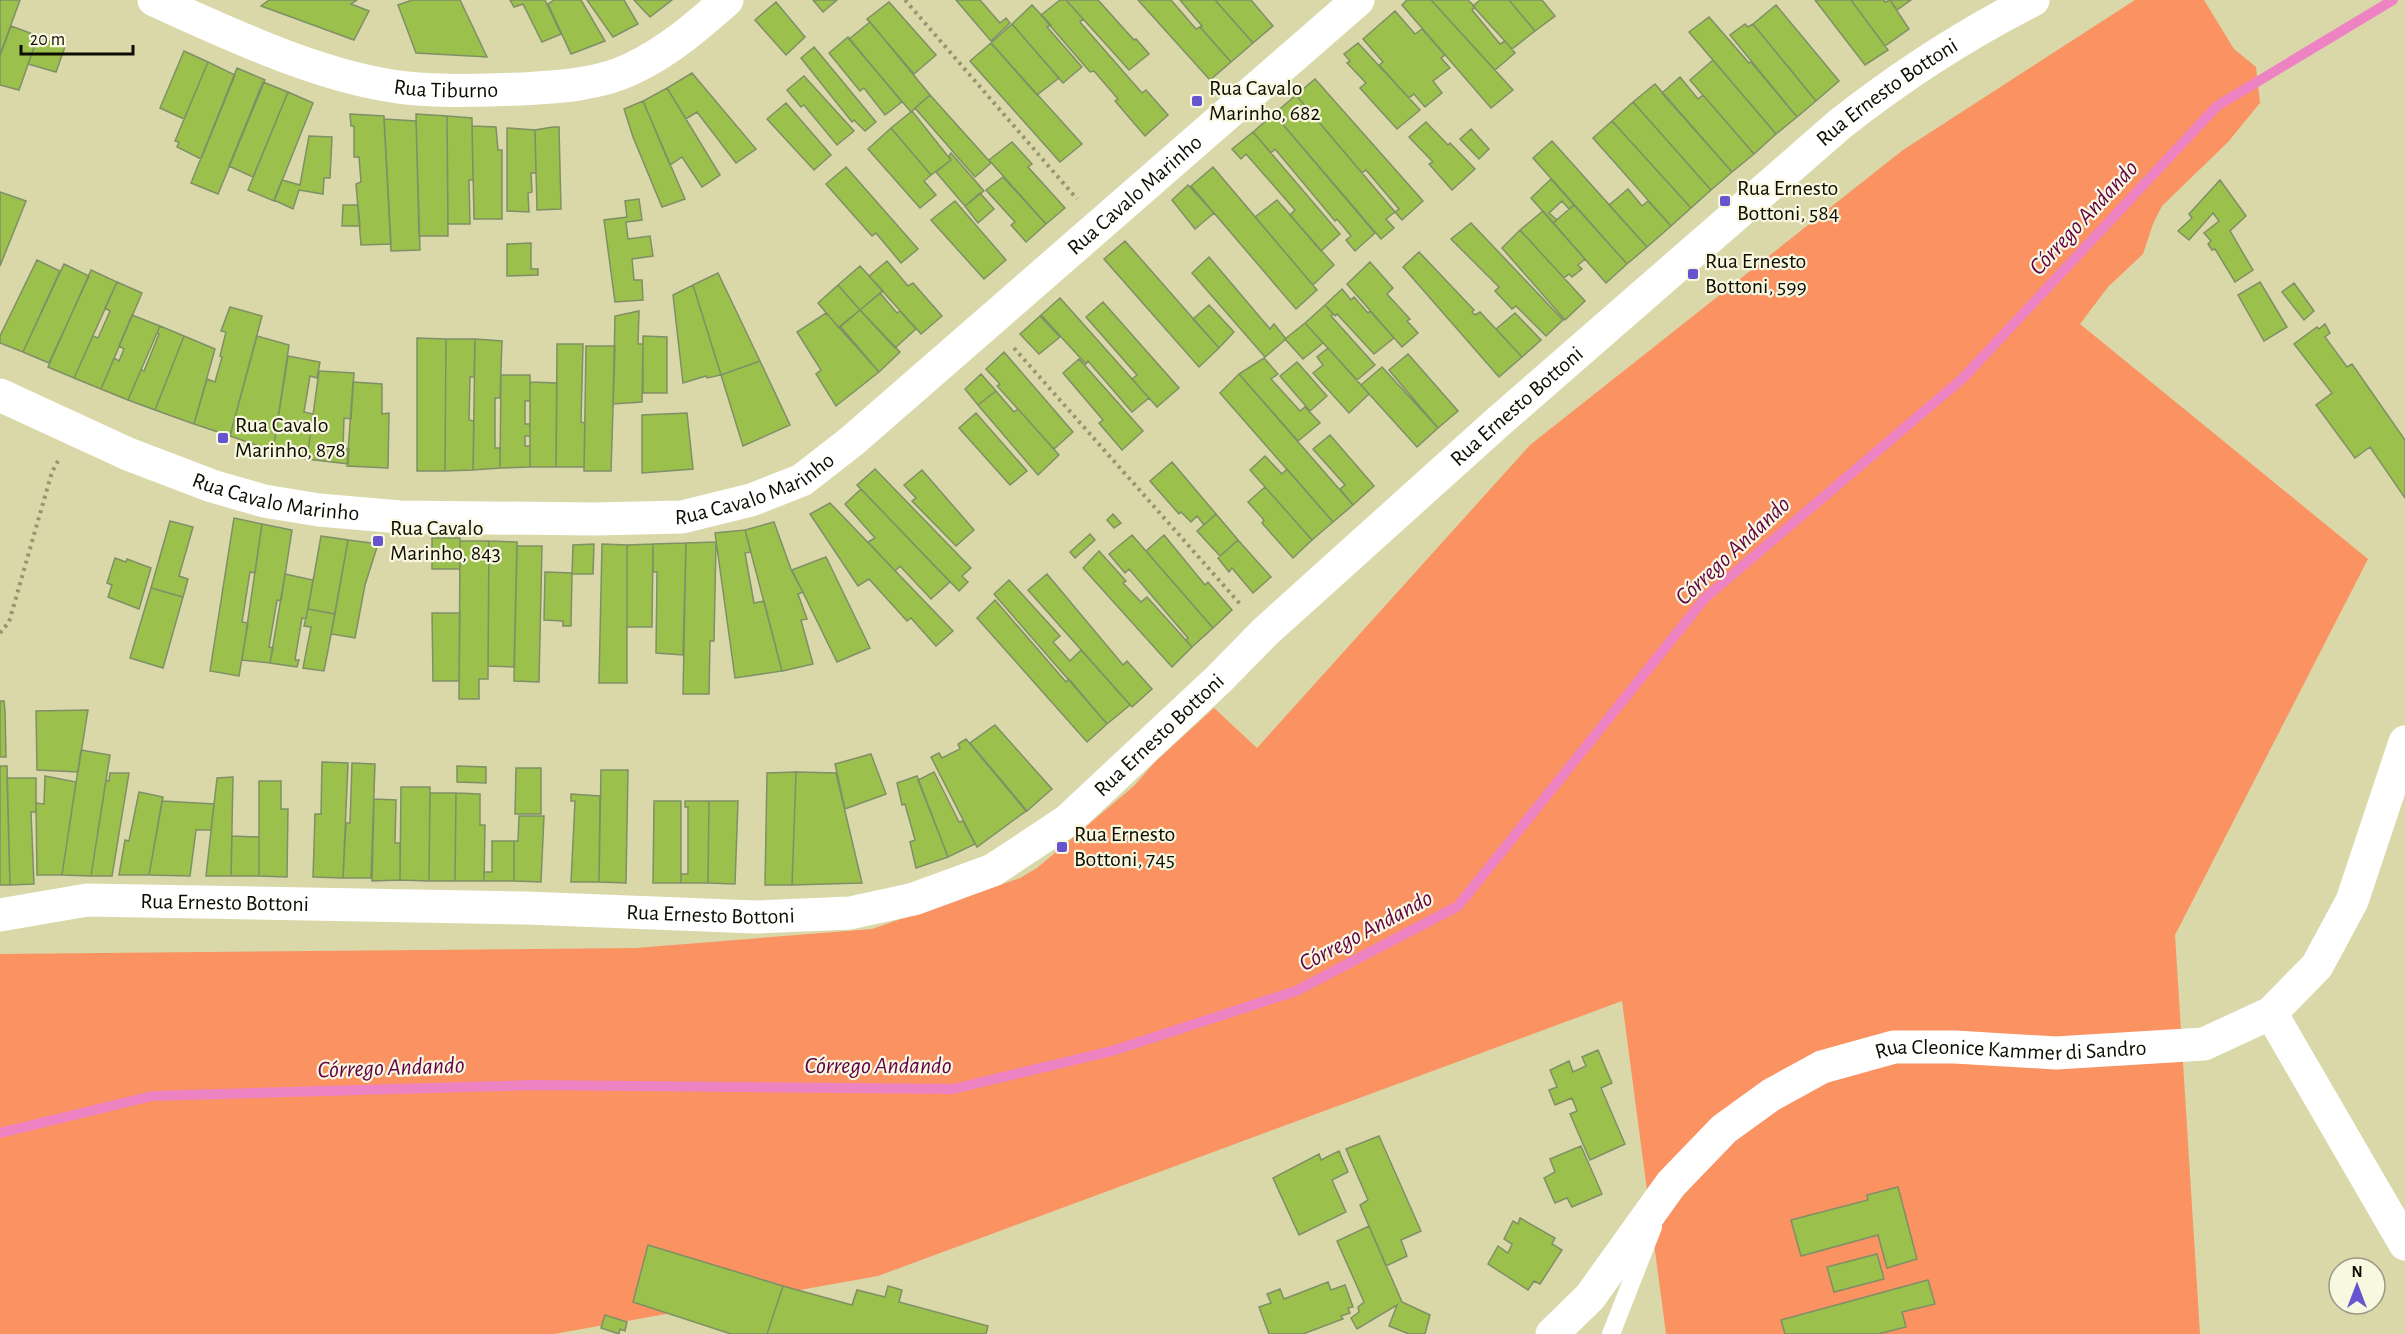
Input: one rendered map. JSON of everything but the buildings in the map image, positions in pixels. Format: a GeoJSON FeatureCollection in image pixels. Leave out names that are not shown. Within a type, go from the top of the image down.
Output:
{"type":"FeatureCollection","features":[{"type":"Feature","properties":{"kind":"street","name":"Rua Tiburno"},"geometry":{"type":"LineString","coordinates":[[154,0],[226,32],[347,76],[405,88],[471,91],[584,83],[630,70],[676,44],[727,0]]}},
{"type":"Feature","properties":{"kind":"street","name":"Rua Cavalo Marinho"},"geometry":{"type":"LineString","coordinates":[[0,395],[128,454],[212,486],[264,501],[319,510],[400,517],[595,519],[682,517],[751,500],[802,480],[852,441],[1358,0]]}},
{"type":"Feature","properties":{"kind":"street","name":"Rua Ernesto Bottoni"},"geometry":{"type":"LineString","coordinates":[[0,915],[87,900],[526,908],[756,917],[850,913],[903,901],[993,870],[1067,821],[1265,632],[1498,422],[1840,124],[1882,91],[1942,51],[2033,0]]}},
{"type":"Feature","properties":{"kind":"street","name":"Rua Cleonice Kammer di Sandro"},"geometry":{"type":"LineString","coordinates":[[1552,1334],[1590,1297],[1671,1184],[1724,1129],[1771,1095],[1822,1067],[1894,1047],[1955,1047],[2056,1053],[2204,1044],[2271,1013],[2317,966],[2352,901],[2405,741]]}},
{"type":"Feature","properties":{"kind":"street"},"geometry":{"type":"LineString","coordinates":[[2271,1013],[2405,1244]]}},
{"type":"Feature","properties":{"kind":"lane"},"geometry":{"type":"LineString","coordinates":[[1611,1334],[1671,1184]]}},
{"type":"Feature","properties":{"kind":"path"},"geometry":{"type":"LineString","coordinates":[[904,0],[1100,225]]}},
{"type":"Feature","properties":{"kind":"path"},"geometry":{"type":"LineString","coordinates":[[989,321],[1265,632]]}},
{"type":"Feature","properties":{"kind":"path"},"geometry":{"type":"LineString","coordinates":[[0,633],[9,622],[52,472],[74,430]]}},
{"type":"Feature","properties":{"kind":"shaded area"},"geometry":{"type":"Polygon","coordinates":[[[2135,0],[2204,0],[2234,49],[2256,67],[2260,103],[2228,142],[2162,206],[2143,254],[2108,287],[2080,324],[2368,559],[2175,935],[2200,1334],[1666,1334],[1622,1001],[878,1276],[554,1334],[0,1334],[0,954],[636,948],[872,929],[1020,878],[1037,868],[1134,786],[1156,761],[1214,708],[1257,748],[1530,445],[1903,150],[2135,0]]]}},
{"type":"Feature","properties":{"kind":"waterway","name":"Córrego Andando"},"geometry":{"type":"LineString","coordinates":[[0,1133],[152,1096],[533,1085],[953,1089],[1112,1051],[1296,991],[1458,906],[1705,598],[1963,378],[2217,106],[2393,0]]}},
{"type":"Feature","properties":{"kind":"place","name":"Rua Cavalo Marinho, 682"},"geometry":{"type":"Point","coordinates":[1197,101]}},
{"type":"Feature","properties":{"kind":"place","name":"Rua Ernesto Bottoni, 584"},"geometry":{"type":"Point","coordinates":[1725,201]}},
{"type":"Feature","properties":{"kind":"place","name":"Rua Ernesto Bottoni, 599"},"geometry":{"type":"Point","coordinates":[1693,274]}},
{"type":"Feature","properties":{"kind":"place","name":"Rua Cavalo Marinho, 878"},"geometry":{"type":"Point","coordinates":[223,438]}},
{"type":"Feature","properties":{"kind":"place","name":"Rua Cavalo Marinho, 843"},"geometry":{"type":"Point","coordinates":[378,541]}},
{"type":"Feature","properties":{"kind":"place","name":"Rua Ernesto Bottoni, 745"},"geometry":{"type":"Point","coordinates":[1062,847]}}]}
